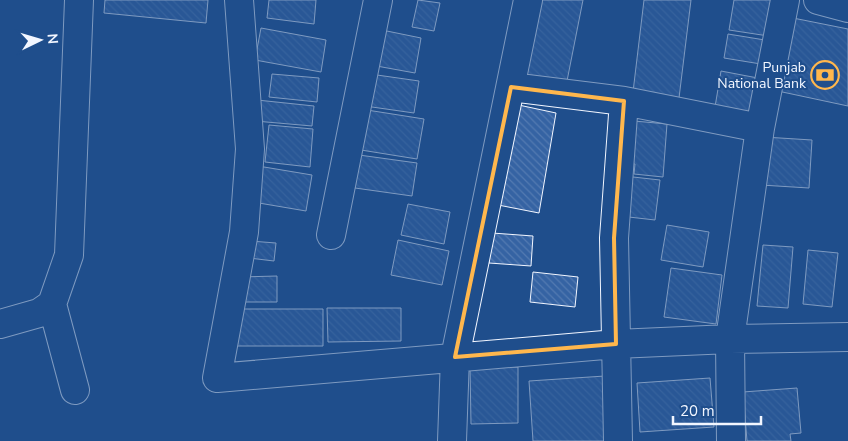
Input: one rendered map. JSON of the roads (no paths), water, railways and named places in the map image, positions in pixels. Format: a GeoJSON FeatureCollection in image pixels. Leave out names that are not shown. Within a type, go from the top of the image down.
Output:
{"type":"FeatureCollection","features":[{"type":"Feature","properties":{"kind":"street"},"geometry":{"type":"LineString","coordinates":[[0,324],[39,314],[52,304],[69,255],[79,0]]}},
{"type":"Feature","properties":{"kind":"street"},"geometry":{"type":"LineString","coordinates":[[239,0],[250,149],[244,232],[217,378],[616,344],[730,339],[848,337]]}},
{"type":"Feature","properties":{"kind":"street"},"geometry":{"type":"LineString","coordinates":[[331,235],[378,0]]}},
{"type":"Feature","properties":{"kind":"street"},"geometry":{"type":"LineString","coordinates":[[452,441],[455,357],[528,0]]}},
{"type":"Feature","properties":{"kind":"street"},"geometry":{"type":"LineString","coordinates":[[731,441],[730,339],[760,128],[785,0]]}},
{"type":"Feature","properties":{"kind":"street"},"geometry":{"type":"LineString","coordinates":[[818,0],[848,8]]}},
{"type":"Feature","properties":{"kind":"street"},"geometry":{"type":"LineString","coordinates":[[511,87],[624,101],[760,128]]}},
{"type":"Feature","properties":{"kind":"street"},"geometry":{"type":"LineString","coordinates":[[618,441],[614,238],[624,101]]}},
{"type":"Feature","properties":{"kind":"street"},"geometry":{"type":"LineString","coordinates":[[52,304],[75,390]]}},
{"type":"Feature","properties":{"kind":"place","name":"Punjab National Bank"},"geometry":{"type":"Point","coordinates":[825,75]}}]}
